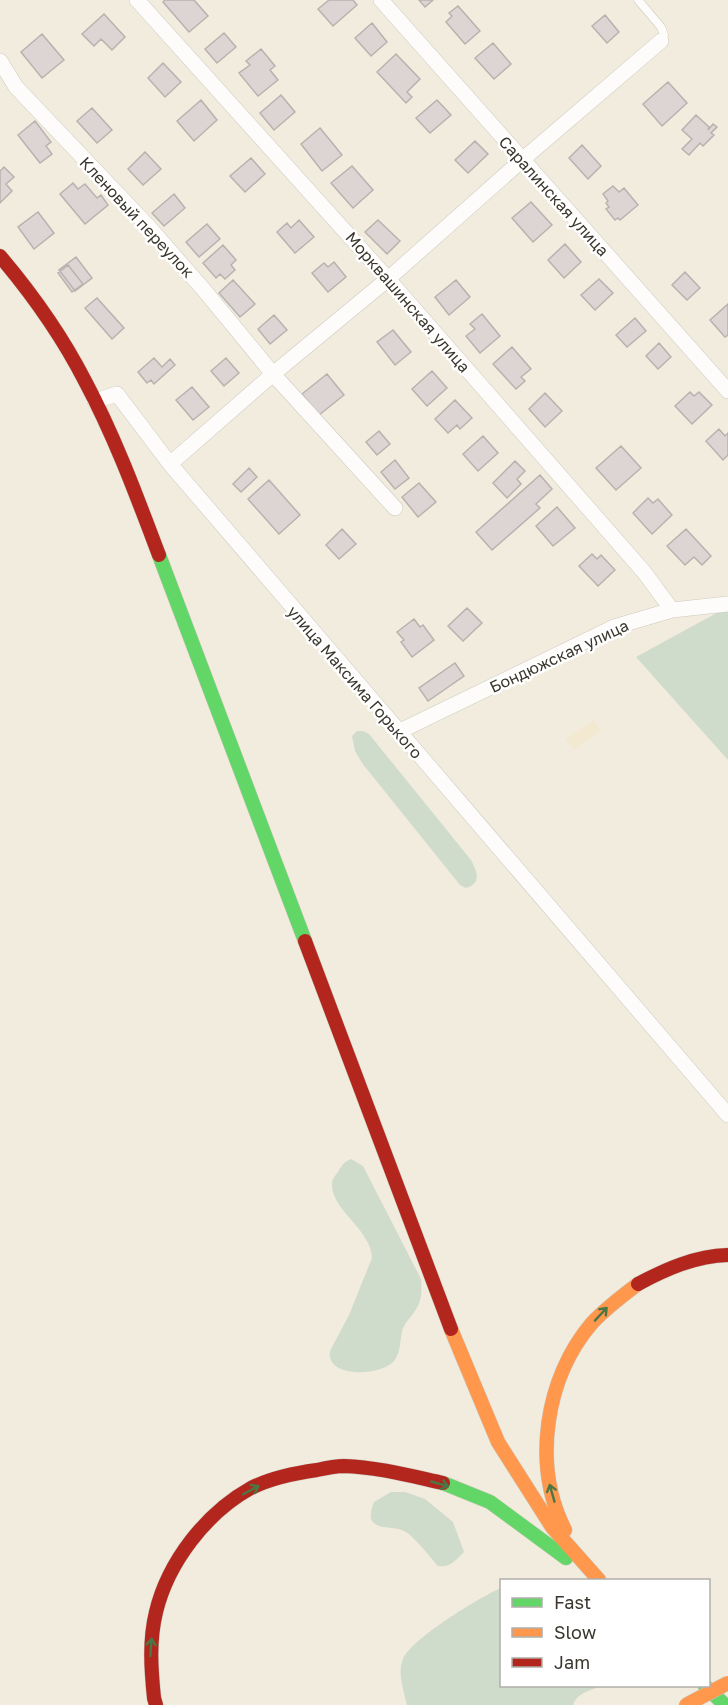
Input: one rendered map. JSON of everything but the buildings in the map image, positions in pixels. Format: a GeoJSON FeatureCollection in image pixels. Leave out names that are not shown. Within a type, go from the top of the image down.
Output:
{"type":"FeatureCollection","features":[{"type":"Feature","properties":{"kind":"street","name":"Морквашинская улица"},"geometry":{"type":"LineString","coordinates":[[137,0],[388,279],[644,572],[672,610]]}},
{"type":"Feature","properties":{"kind":"street","name":"Саралинская улица"},"geometry":{"type":"LineString","coordinates":[[381,0],[728,391]]}},
{"type":"Feature","properties":{"kind":"street"},"geometry":{"type":"LineString","coordinates":[[170,464],[273,374],[388,279],[661,40]]}},
{"type":"Feature","properties":{"kind":"street","name":"Кленовый переулок"},"geometry":{"type":"LineString","coordinates":[[0,61],[16,87],[149,226],[273,374],[395,508]]}},
{"type":"Feature","properties":{"kind":"street"},"geometry":{"type":"LineString","coordinates":[[0,256],[25,285],[54,328],[95,401],[144,516],[464,1362],[498,1442],[552,1527],[596,1579]]}},
{"type":"Feature","properties":{"kind":"street","name":"улица Максима Горького"},"geometry":{"type":"LineString","coordinates":[[95,401],[117,394],[170,464],[728,1115]]}},
{"type":"Feature","properties":{"kind":"street","name":"Бондюжская улица"},"geometry":{"type":"LineString","coordinates":[[398,732],[614,627],[672,610],[728,604]]}},
{"type":"Feature","properties":{"kind":"street"},"geometry":{"type":"LineString","coordinates":[[596,1579],[580,1558],[561,1523],[549,1484],[546,1444],[551,1403],[565,1365],[586,1330],[613,1301],[647,1278],[684,1262],[728,1255]]}},
{"type":"Feature","properties":{"kind":"street"},"geometry":{"type":"LineString","coordinates":[[156,1705],[150,1651],[156,1611],[172,1569],[195,1535],[223,1508],[252,1488],[292,1473],[343,1466],[392,1472],[443,1483],[490,1502],[595,1579]]}},
{"type":"Feature","properties":{"kind":"street"},"geometry":{"type":"LineString","coordinates":[[686,1705],[728,1683]]}},
{"type":"Feature","properties":{"kind":"street"},"geometry":{"type":"LineString","coordinates":[[706,1687],[724,1705]]}},
{"type":"Feature","properties":{"kind":"lane"},"geometry":{"type":"LineString","coordinates":[[638,0],[661,27],[664,34],[661,40]]}},
{"type":"Feature","properties":{"kind":"shaded area"},"geometry":{"type":"Polygon","coordinates":[[[594,720],[601,731],[574,750],[566,739],[594,720]]]}},
{"type":"Feature","properties":{"kind":"green space"},"geometry":{"type":"Polygon","coordinates":[[[722,610],[728,610],[728,760],[636,657],[722,610]]]}},
{"type":"Feature","properties":{"kind":"green space"},"geometry":{"type":"Polygon","coordinates":[[[357,731],[369,734],[471,860],[477,877],[471,886],[466,888],[460,885],[362,763],[355,751],[352,736],[357,731]]]}},
{"type":"Feature","properties":{"kind":"green space"},"geometry":{"type":"Polygon","coordinates":[[[351,1159],[363,1166],[421,1279],[420,1302],[404,1326],[397,1357],[387,1366],[366,1372],[344,1370],[336,1366],[331,1360],[330,1351],[349,1315],[372,1258],[365,1238],[333,1193],[333,1179],[343,1164],[351,1159]]]}},
{"type":"Feature","properties":{"kind":"green space"},"geometry":{"type":"Polygon","coordinates":[[[391,1492],[405,1492],[425,1499],[453,1522],[464,1552],[449,1565],[438,1566],[408,1534],[375,1524],[371,1516],[374,1502],[391,1492]]]}},
{"type":"Feature","properties":{"kind":"green space"},"geometry":{"type":"Polygon","coordinates":[[[500,1589],[500,1687],[599,1687],[581,1695],[573,1705],[407,1705],[402,1682],[403,1659],[432,1630],[500,1589]]]}},
{"type":"Feature","properties":{"kind":"traffic: fast"},"geometry":{"type":"LineString","coordinates":[[159,555],[305,941]]}},
{"type":"Feature","properties":{"kind":"traffic: fast"},"geometry":{"type":"LineString","coordinates":[[443,1483],[490,1502],[566,1558]]}},
{"type":"Feature","properties":{"kind":"traffic: fast"},"geometry":{"type":"LineString","coordinates":[[706,1687],[725,1705]]}},
{"type":"Feature","properties":{"kind":"traffic: slow"},"geometry":{"type":"LineString","coordinates":[[565,1530],[555,1505],[549,1478],[548,1423],[554,1396],[563,1369],[576,1345],[592,1323],[608,1307],[638,1284]]}},
{"type":"Feature","properties":{"kind":"traffic: slow"},"geometry":{"type":"LineString","coordinates":[[451,1329],[498,1442],[552,1527],[598,1579]]}},
{"type":"Feature","properties":{"kind":"traffic: slow"},"geometry":{"type":"LineString","coordinates":[[686,1705],[728,1683]]}},
{"type":"Feature","properties":{"kind":"traffic: jam"},"geometry":{"type":"LineString","coordinates":[[0,256],[46,316],[85,381],[116,445],[159,555]]}},
{"type":"Feature","properties":{"kind":"traffic: jam"},"geometry":{"type":"LineString","coordinates":[[305,941],[451,1329]]}},
{"type":"Feature","properties":{"kind":"traffic: jam"},"geometry":{"type":"LineString","coordinates":[[638,1284],[681,1264],[728,1255]]}},
{"type":"Feature","properties":{"kind":"traffic: jam"},"geometry":{"type":"LineString","coordinates":[[156,1705],[152,1676],[152,1644],[156,1612],[162,1593],[179,1557],[191,1541],[204,1525],[234,1498],[259,1484],[275,1479],[341,1466],[381,1470],[443,1483]]}}]}
